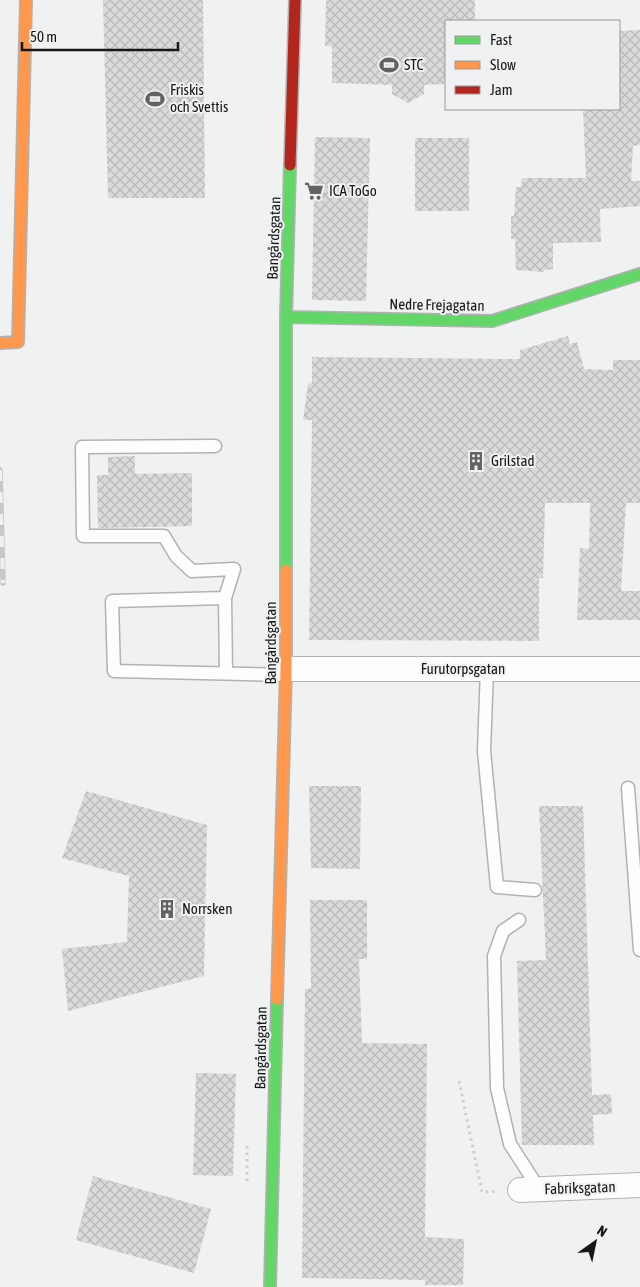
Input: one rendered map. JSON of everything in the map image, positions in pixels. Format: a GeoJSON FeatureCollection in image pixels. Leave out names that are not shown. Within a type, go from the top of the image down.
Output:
{"type":"FeatureCollection","features":[{"type":"Feature","properties":{"kind":"street"},"geometry":{"type":"LineString","coordinates":[[0,343],[18,342],[26,0]]}},
{"type":"Feature","properties":{"kind":"street","name":"Bangårdsgatan"},"geometry":{"type":"LineString","coordinates":[[270,1287],[286,672],[286,318],[295,0]]}},
{"type":"Feature","properties":{"kind":"street","name":"Nedre Frejagatan"},"geometry":{"type":"LineString","coordinates":[[286,318],[492,321],[640,274]]}},
{"type":"Feature","properties":{"kind":"street","name":"Furutorpsgatan"},"geometry":{"type":"LineString","coordinates":[[286,672],[640,669]]}},
{"type":"Feature","properties":{"kind":"street","name":"Fabriksgatan"},"geometry":{"type":"LineString","coordinates":[[529,1190],[640,1185]]}},
{"type":"Feature","properties":{"kind":"lane"},"geometry":{"type":"LineString","coordinates":[[215,446],[82,447],[83,536],[164,536],[176,556],[192,571],[234,568],[225,598],[226,673]]}},
{"type":"Feature","properties":{"kind":"lane"},"geometry":{"type":"LineString","coordinates":[[225,598],[112,601],[114,671],[286,672]]}},
{"type":"Feature","properties":{"kind":"lane"},"geometry":{"type":"LineString","coordinates":[[487,669],[484,751],[497,887],[535,890]]}},
{"type":"Feature","properties":{"kind":"lane"},"geometry":{"type":"LineString","coordinates":[[628,788],[640,950]]}},
{"type":"Feature","properties":{"kind":"lane"},"geometry":{"type":"LineString","coordinates":[[519,920],[503,931],[494,956],[497,1088],[510,1144],[529,1190]]}},
{"type":"Feature","properties":{"kind":"path"},"geometry":{"type":"LineString","coordinates":[[459,1082],[482,1192],[529,1190]]}},
{"type":"Feature","properties":{"kind":"building","name":"Friskis och Svettis"},"geometry":{"type":"Polygon","coordinates":[[[103,0],[203,0],[205,198],[108,198],[103,0]]]}},
{"type":"Feature","properties":{"kind":"building","name":"STC"},"geometry":{"type":"Polygon","coordinates":[[[326,0],[475,0],[475,20],[445,20],[445,84],[424,85],[424,94],[408,103],[392,94],[392,85],[332,83],[332,46],[325,46],[326,0]]]}},
{"type":"Feature","properties":{"kind":"building"},"geometry":{"type":"Polygon","coordinates":[[[640,30],[640,145],[633,146],[631,181],[640,181],[640,206],[600,209],[601,242],[553,243],[553,269],[544,270],[544,272],[516,270],[515,239],[511,239],[511,216],[514,216],[516,187],[521,187],[522,178],[586,178],[583,110],[620,110],[620,31],[640,30]]]}},
{"type":"Feature","properties":{"kind":"building"},"geometry":{"type":"Polygon","coordinates":[[[315,137],[370,138],[366,301],[312,300],[315,137]]]}},
{"type":"Feature","properties":{"kind":"building"},"geometry":{"type":"Polygon","coordinates":[[[415,138],[469,138],[469,211],[415,211],[415,138]]]}},
{"type":"Feature","properties":{"kind":"building","name":"Grilstad"},"geometry":{"type":"Polygon","coordinates":[[[568,336],[570,344],[577,342],[584,369],[613,370],[613,360],[640,360],[640,503],[626,503],[621,591],[640,591],[640,620],[577,620],[580,548],[589,549],[590,503],[545,503],[543,578],[539,578],[539,641],[309,640],[312,420],[303,420],[308,384],[312,383],[312,357],[520,359],[520,350],[568,336]]]}},
{"type":"Feature","properties":{"kind":"building"},"geometry":{"type":"Polygon","coordinates":[[[135,456],[135,474],[192,473],[192,526],[98,528],[97,475],[108,475],[108,457],[135,456]]]}},
{"type":"Feature","properties":{"kind":"building"},"geometry":{"type":"Polygon","coordinates":[[[309,786],[361,786],[360,869],[311,868],[309,786]]]}},
{"type":"Feature","properties":{"kind":"building","name":"Norrsken"},"geometry":{"type":"Polygon","coordinates":[[[86,791],[207,825],[204,976],[68,1011],[62,949],[127,942],[129,876],[62,858],[86,791]]]}},
{"type":"Feature","properties":{"kind":"building"},"geometry":{"type":"Polygon","coordinates":[[[539,806],[583,806],[592,1095],[611,1094],[612,1114],[593,1115],[594,1145],[522,1145],[517,961],[546,960],[539,806]]]}},
{"type":"Feature","properties":{"kind":"building"},"geometry":{"type":"Polygon","coordinates":[[[310,900],[367,900],[367,959],[359,959],[362,1043],[427,1044],[425,1237],[464,1239],[463,1285],[425,1285],[425,1280],[302,1278],[305,989],[311,989],[310,900]]]}},
{"type":"Feature","properties":{"kind":"building"},"geometry":{"type":"Polygon","coordinates":[[[196,1073],[236,1074],[233,1176],[193,1175],[196,1073]]]}},
{"type":"Feature","properties":{"kind":"building"},"geometry":{"type":"Polygon","coordinates":[[[93,1176],[211,1209],[194,1273],[76,1240],[93,1176]]]}},
{"type":"Feature","properties":{"kind":"railway"},"geometry":{"type":"LineString","coordinates":[[0,470],[3,583]]}},
{"type":"Feature","properties":{"kind":"traffic: fast"},"geometry":{"type":"LineString","coordinates":[[286,570],[286,317],[290,165]]}},
{"type":"Feature","properties":{"kind":"traffic: fast"},"geometry":{"type":"LineString","coordinates":[[286,317],[492,321],[640,274]]}},
{"type":"Feature","properties":{"kind":"traffic: fast"},"geometry":{"type":"LineString","coordinates":[[270,1287],[277,999]]}},
{"type":"Feature","properties":{"kind":"traffic: slow"},"geometry":{"type":"LineString","coordinates":[[0,343],[18,342],[26,0]]}},
{"type":"Feature","properties":{"kind":"traffic: slow"},"geometry":{"type":"LineString","coordinates":[[277,999],[286,669],[286,570]]}},
{"type":"Feature","properties":{"kind":"traffic: jam"},"geometry":{"type":"LineString","coordinates":[[290,165],[295,0]]}},
{"type":"Feature","properties":{"kind":"place","name":"STC"},"geometry":{"type":"Point","coordinates":[389,65]}},
{"type":"Feature","properties":{"kind":"place","name":"Friskis och Svettis"},"geometry":{"type":"Point","coordinates":[155,99]}},
{"type":"Feature","properties":{"kind":"place","name":"ICA ToGo"},"geometry":{"type":"Point","coordinates":[314,191]}},
{"type":"Feature","properties":{"kind":"place","name":"Grilstad"},"geometry":{"type":"Point","coordinates":[476,461]}},
{"type":"Feature","properties":{"kind":"place","name":"Norrsken"},"geometry":{"type":"Point","coordinates":[167,909]}}]}
